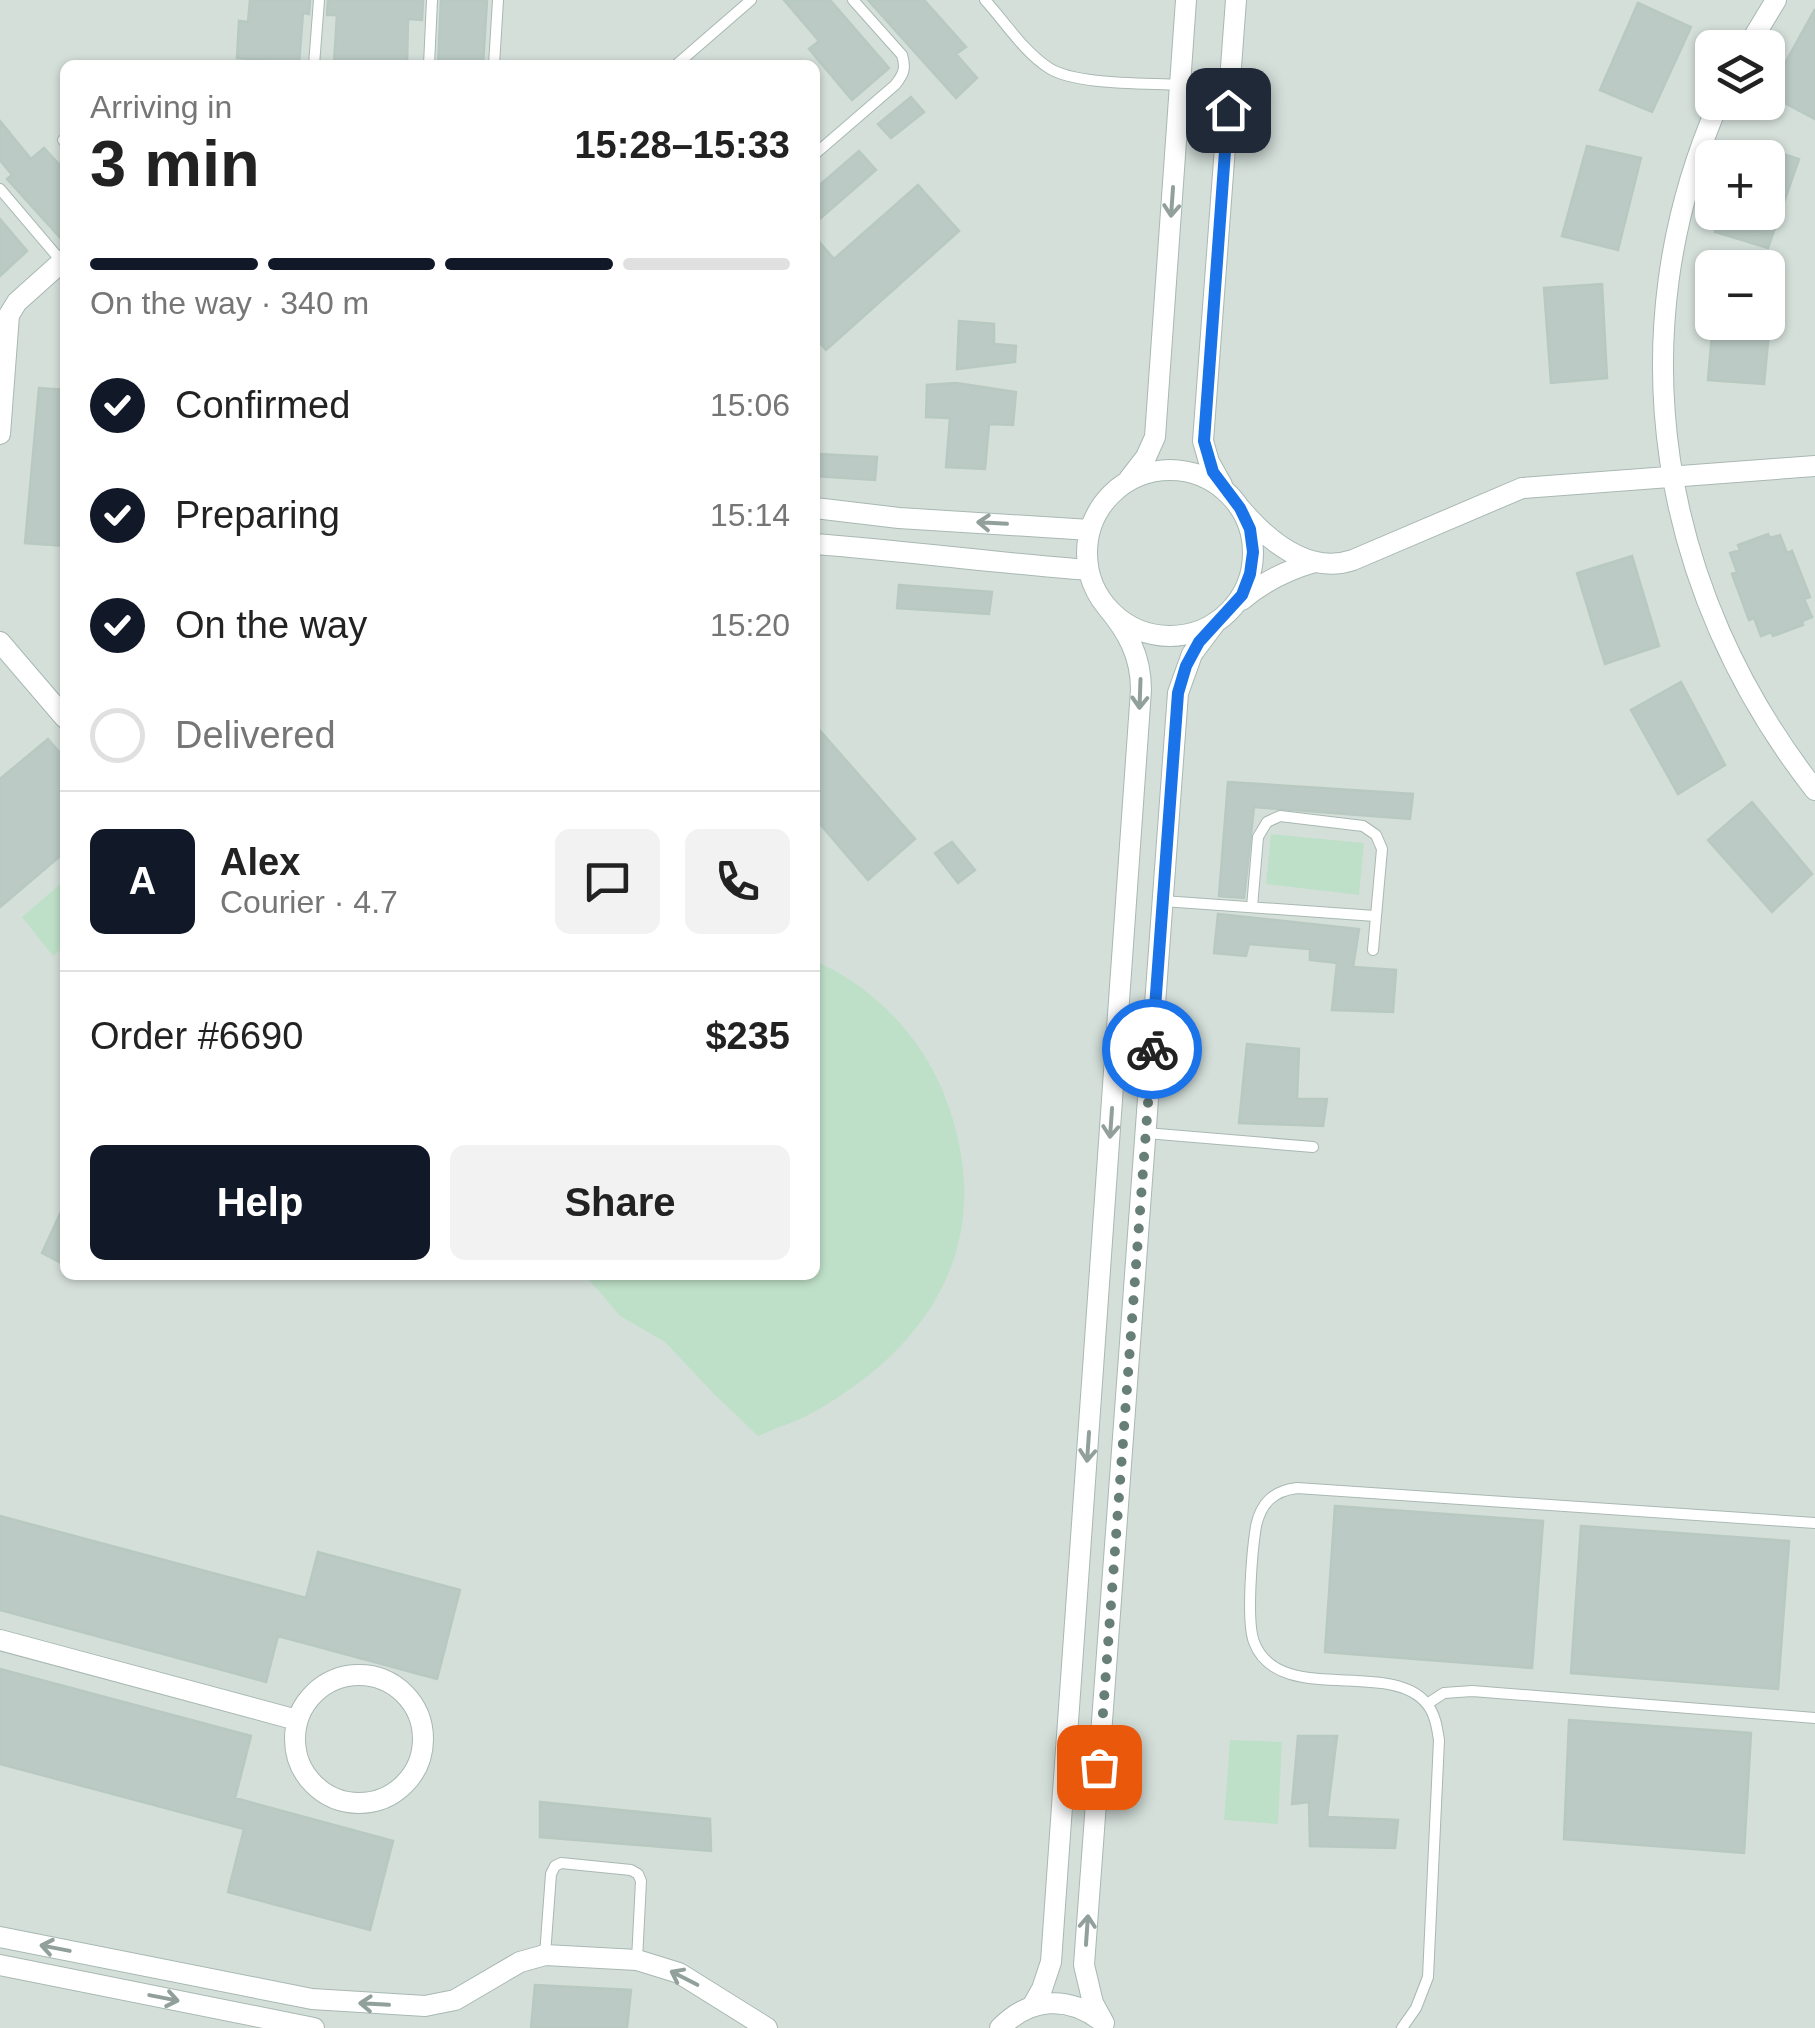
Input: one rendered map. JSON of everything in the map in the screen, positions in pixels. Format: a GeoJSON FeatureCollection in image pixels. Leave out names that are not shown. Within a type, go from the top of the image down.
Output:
{"type":"FeatureCollection","features":[{"type":"Feature","properties":{"kind":"street"},"geometry":{"type":"LineString","coordinates":[[1033,2006],[1051,1962],[1141,690],[1140,667],[1132,641],[1095,589],[1086,550],[1090,530],[1104,503],[1140,466],[1154,437],[1186,0]]}},
{"type":"Feature","properties":{"kind":"street"},"geometry":{"type":"LineString","coordinates":[[1236,0],[1204,441],[1208,462],[1226,491],[1272,540],[1299,556],[1336,564],[1354,560],[1522,488],[1815,466]]}},
{"type":"Feature","properties":{"kind":"street"},"geometry":{"type":"LineString","coordinates":[[1758,30],[1776,0]]}},
{"type":"Feature","properties":{"kind":"street"},"geometry":{"type":"LineString","coordinates":[[1713,120],[1682,210],[1666,299],[1663,389],[1672,478],[1692,562],[1723,643],[1764,718],[1815,790]]}},
{"type":"Feature","properties":{"kind":"street"},"geometry":{"type":"LineString","coordinates":[[0,434],[9,315],[16,302],[60,264]]}},
{"type":"Feature","properties":{"kind":"street"},"geometry":{"type":"LineString","coordinates":[[1126,482],[1166,469],[1208,478],[1226,491]]}},
{"type":"Feature","properties":{"kind":"street"},"geometry":{"type":"LineString","coordinates":[[1106,2026],[1093,2003],[1084,1965],[1178,693],[1192,654],[1242,595],[1250,574],[1250,529],[1240,508]]}},
{"type":"Feature","properties":{"kind":"street"},"geometry":{"type":"LineString","coordinates":[[820,509],[899,518],[1090,530]]}},
{"type":"Feature","properties":{"kind":"street"},"geometry":{"type":"LineString","coordinates":[[897,550],[899,518]]}},
{"type":"Feature","properties":{"kind":"street"},"geometry":{"type":"LineString","coordinates":[[820,544],[1088,570]]}},
{"type":"Feature","properties":{"kind":"street"},"geometry":{"type":"LineString","coordinates":[[1106,606],[1139,630],[1158,635],[1188,633],[1222,617],[1265,582],[1315,562]]}},
{"type":"Feature","properties":{"kind":"street"},"geometry":{"type":"LineString","coordinates":[[0,642],[60,712]]}},
{"type":"Feature","properties":{"kind":"street"},"geometry":{"type":"LineString","coordinates":[[0,1640],[297,1720]]}},
{"type":"Feature","properties":{"kind":"street"},"geometry":{"type":"LineString","coordinates":[[362,1674],[382,1678],[415,1706],[422,1726],[423,1747],[417,1768],[405,1785],[388,1797],[367,1803],[346,1802],[326,1794],[310,1781],[298,1762],[294,1742],[297,1720],[306,1701],[321,1686],[340,1676],[362,1674]]}},
{"type":"Feature","properties":{"kind":"street"},"geometry":{"type":"LineString","coordinates":[[0,1936],[312,2000],[406,2006],[455,2000],[520,1962],[546,1955],[637,1960],[679,1973],[767,2028]]}},
{"type":"Feature","properties":{"kind":"street"},"geometry":{"type":"LineString","coordinates":[[0,1965],[314,2028]]}},
{"type":"Feature","properties":{"kind":"street"},"geometry":{"type":"LineString","coordinates":[[1000,2027],[1016,2014],[1052,2002],[1071,2004],[1089,2012],[1106,2026]]}},
{"type":"Feature","properties":{"kind":"lane"},"geometry":{"type":"LineString","coordinates":[[314,60],[318,0]]}},
{"type":"Feature","properties":{"kind":"lane"},"geometry":{"type":"LineString","coordinates":[[428,60],[432,0]]}},
{"type":"Feature","properties":{"kind":"lane"},"geometry":{"type":"LineString","coordinates":[[494,60],[498,0]]}},
{"type":"Feature","properties":{"kind":"lane"},"geometry":{"type":"LineString","coordinates":[[682,60],[751,0]]}},
{"type":"Feature","properties":{"kind":"lane"},"geometry":{"type":"LineString","coordinates":[[820,150],[903,76],[902,55],[853,0]]}},
{"type":"Feature","properties":{"kind":"lane"},"geometry":{"type":"LineString","coordinates":[[985,0],[1033,54],[1062,75],[1180,85]]}},
{"type":"Feature","properties":{"kind":"lane"},"geometry":{"type":"LineString","coordinates":[[0,188],[60,256]]}},
{"type":"Feature","properties":{"kind":"lane"},"geometry":{"type":"LineString","coordinates":[[1252,907],[1258,837],[1267,822],[1280,816],[1363,826],[1376,834],[1382,849],[1373,950]]}},
{"type":"Feature","properties":{"kind":"lane"},"geometry":{"type":"LineString","coordinates":[[1162,901],[1375,916]]}},
{"type":"Feature","properties":{"kind":"lane"},"geometry":{"type":"LineString","coordinates":[[1146,1133],[1313,1147]]}},
{"type":"Feature","properties":{"kind":"lane"},"geometry":{"type":"LineString","coordinates":[[1402,2028],[1416,2008],[1428,1976],[1439,1740],[1436,1721],[1427,1704],[1412,1691],[1390,1684],[1302,1678],[1263,1658],[1254,1642],[1250,1622],[1255,1533],[1259,1512],[1268,1498],[1297,1488],[1815,1523]]}},
{"type":"Feature","properties":{"kind":"lane"},"geometry":{"type":"LineString","coordinates":[[1427,1704],[1444,1694],[1472,1691],[1815,1718]]}},
{"type":"Feature","properties":{"kind":"lane"},"geometry":{"type":"LineString","coordinates":[[546,1955],[551,1874],[560,1863],[638,1874],[641,1881],[637,1960]]}},
{"type":"Feature","properties":{"kind":"shaded area"},"geometry":{"type":"Polygon","coordinates":[[[0,0],[1815,0],[1815,2028],[0,2028],[0,0]]]}},
{"type":"Feature","properties":{"kind":"green space"},"geometry":{"type":"Polygon","coordinates":[[[1271,834],[1364,843],[1359,895],[1266,884],[1271,834]]]}},
{"type":"Feature","properties":{"kind":"green space"},"geometry":{"type":"Polygon","coordinates":[[[60,884],[60,950],[53,956],[22,917],[60,884]]]}},
{"type":"Feature","properties":{"kind":"green space"},"geometry":{"type":"Polygon","coordinates":[[[820,964],[856,984],[893,1015],[922,1052],[944,1094],[959,1145],[964,1192],[960,1237],[946,1279],[924,1317],[894,1352],[857,1384],[814,1412],[758,1436],[665,1342],[620,1316],[589,1280],[820,1280],[820,964]]]}},
{"type":"Feature","properties":{"kind":"green space"},"geometry":{"type":"Polygon","coordinates":[[[1230,1740],[1282,1742],[1278,1824],[1224,1820],[1230,1740]]]}},
{"type":"Feature","properties":{"kind":"building"},"geometry":{"type":"Polygon","coordinates":[[[250,0],[310,0],[309,14],[303,13],[299,60],[237,58],[239,21],[248,22],[250,0]]]}},
{"type":"Feature","properties":{"kind":"building"},"geometry":{"type":"Polygon","coordinates":[[[328,0],[423,0],[422,20],[408,19],[407,60],[334,60],[337,15],[327,15],[328,0]]]}},
{"type":"Feature","properties":{"kind":"building"},"geometry":{"type":"Polygon","coordinates":[[[441,0],[487,0],[483,60],[438,60],[441,0]]]}},
{"type":"Feature","properties":{"kind":"building"},"geometry":{"type":"Polygon","coordinates":[[[784,0],[830,0],[889,68],[852,100],[809,49],[819,41],[784,0]]]}},
{"type":"Feature","properties":{"kind":"building"},"geometry":{"type":"Polygon","coordinates":[[[868,0],[924,0],[966,47],[956,54],[977,78],[956,98],[868,0]]]}},
{"type":"Feature","properties":{"kind":"building"},"geometry":{"type":"Polygon","coordinates":[[[1638,3],[1691,27],[1652,112],[1600,90],[1638,3]]]}},
{"type":"Feature","properties":{"kind":"building"},"geometry":{"type":"Polygon","coordinates":[[[1815,9],[1815,119],[1785,103],[1785,63],[1815,9]]]}},
{"type":"Feature","properties":{"kind":"building"},"geometry":{"type":"Polygon","coordinates":[[[911,97],[924,112],[891,138],[878,124],[911,97]]]}},
{"type":"Feature","properties":{"kind":"building"},"geometry":{"type":"Polygon","coordinates":[[[0,121],[31,159],[44,148],[60,166],[60,237],[7,179],[12,175],[0,160],[0,121]]]}},
{"type":"Feature","properties":{"kind":"building"},"geometry":{"type":"Polygon","coordinates":[[[1587,146],[1641,158],[1618,250],[1562,236],[1587,146]]]}},
{"type":"Feature","properties":{"kind":"building"},"geometry":{"type":"Polygon","coordinates":[[[859,151],[876,170],[820,219],[820,185],[859,151]]]}},
{"type":"Feature","properties":{"kind":"building"},"geometry":{"type":"Polygon","coordinates":[[[1785,154],[1799,159],[1785,199],[1785,154]]]}},
{"type":"Feature","properties":{"kind":"building"},"geometry":{"type":"Polygon","coordinates":[[[918,185],[959,231],[826,350],[820,343],[820,243],[834,259],[918,185]]]}},
{"type":"Feature","properties":{"kind":"building"},"geometry":{"type":"Polygon","coordinates":[[[0,219],[27,251],[0,276],[0,219]]]}},
{"type":"Feature","properties":{"kind":"building"},"geometry":{"type":"Polygon","coordinates":[[[1716,230],[1774,230],[1768,248],[1716,230]]]}},
{"type":"Feature","properties":{"kind":"building"},"geometry":{"type":"Polygon","coordinates":[[[1602,284],[1607,378],[1551,383],[1544,288],[1602,284]]]}},
{"type":"Feature","properties":{"kind":"building"},"geometry":{"type":"Polygon","coordinates":[[[959,321],[994,324],[994,344],[1016,346],[1015,362],[957,369],[959,321]]]}},
{"type":"Feature","properties":{"kind":"building"},"geometry":{"type":"Polygon","coordinates":[[[1711,340],[1768,340],[1764,384],[1708,380],[1711,340]]]}},
{"type":"Feature","properties":{"kind":"building"},"geometry":{"type":"Polygon","coordinates":[[[956,383],[1016,392],[1013,425],[989,424],[985,469],[946,467],[950,418],[926,417],[927,385],[956,383]]]}},
{"type":"Feature","properties":{"kind":"building"},"geometry":{"type":"Polygon","coordinates":[[[39,388],[60,390],[60,546],[25,543],[39,388]]]}},
{"type":"Feature","properties":{"kind":"building"},"geometry":{"type":"Polygon","coordinates":[[[820,454],[877,457],[875,480],[820,476],[820,454]]]}},
{"type":"Feature","properties":{"kind":"building"},"geometry":{"type":"Polygon","coordinates":[[[1768,534],[1770,538],[1780,535],[1787,553],[1792,551],[1810,597],[1804,599],[1812,617],[1802,621],[1803,625],[1773,636],[1771,632],[1761,636],[1754,618],[1749,620],[1732,574],[1737,572],[1730,553],[1740,550],[1738,545],[1768,534]]]}},
{"type":"Feature","properties":{"kind":"building"},"geometry":{"type":"Polygon","coordinates":[[[1632,556],[1659,646],[1605,664],[1577,573],[1632,556]]]}},
{"type":"Feature","properties":{"kind":"building"},"geometry":{"type":"Polygon","coordinates":[[[899,585],[992,592],[989,614],[897,608],[899,585]]]}},
{"type":"Feature","properties":{"kind":"building"},"geometry":{"type":"Polygon","coordinates":[[[1681,682],[1725,765],[1678,794],[1631,710],[1681,682]]]}},
{"type":"Feature","properties":{"kind":"building"},"geometry":{"type":"Polygon","coordinates":[[[820,731],[915,839],[868,880],[820,824],[820,731]]]}},
{"type":"Feature","properties":{"kind":"building"},"geometry":{"type":"Polygon","coordinates":[[[48,739],[60,753],[60,856],[0,907],[0,779],[48,739]]]}},
{"type":"Feature","properties":{"kind":"building"},"geometry":{"type":"Polygon","coordinates":[[[1228,782],[1413,794],[1410,819],[1254,807],[1244,898],[1219,896],[1228,782]]]}},
{"type":"Feature","properties":{"kind":"building"},"geometry":{"type":"Polygon","coordinates":[[[1752,802],[1812,874],[1772,912],[1708,840],[1752,802]]]}},
{"type":"Feature","properties":{"kind":"building"},"geometry":{"type":"Polygon","coordinates":[[[952,842],[975,870],[958,883],[935,853],[952,842]]]}},
{"type":"Feature","properties":{"kind":"building"},"geometry":{"type":"Polygon","coordinates":[[[1218,914],[1359,929],[1353,967],[1396,970],[1393,1012],[1332,1010],[1337,963],[1310,960],[1310,949],[1249,944],[1246,956],[1214,953],[1218,914]]]}},
{"type":"Feature","properties":{"kind":"building"},"geometry":{"type":"Polygon","coordinates":[[[1247,1044],[1299,1049],[1297,1099],[1327,1099],[1323,1126],[1239,1123],[1247,1044]]]}},
{"type":"Feature","properties":{"kind":"building"},"geometry":{"type":"Polygon","coordinates":[[[60,1214],[60,1262],[42,1253],[60,1214]]]}},
{"type":"Feature","properties":{"kind":"building"},"geometry":{"type":"Polygon","coordinates":[[[1335,1506],[1543,1521],[1532,1668],[1325,1652],[1335,1506]]]}},
{"type":"Feature","properties":{"kind":"building"},"geometry":{"type":"Polygon","coordinates":[[[0,1516],[306,1598],[318,1552],[460,1590],[437,1679],[278,1636],[266,1682],[0,1610],[0,1516]]]}},
{"type":"Feature","properties":{"kind":"building"},"geometry":{"type":"Polygon","coordinates":[[[1581,1526],[1789,1541],[1778,1689],[1571,1673],[1581,1526]]]}},
{"type":"Feature","properties":{"kind":"building"},"geometry":{"type":"Polygon","coordinates":[[[0,1669],[251,1736],[235,1798],[393,1841],[370,1930],[228,1892],[244,1829],[0,1764],[0,1669]]]}},
{"type":"Feature","properties":{"kind":"building"},"geometry":{"type":"Polygon","coordinates":[[[1569,1720],[1751,1733],[1744,1853],[1564,1839],[1569,1720]]]}},
{"type":"Feature","properties":{"kind":"building"},"geometry":{"type":"Polygon","coordinates":[[[1298,1736],[1337,1736],[1327,1817],[1398,1820],[1395,1848],[1310,1846],[1309,1802],[1292,1804],[1298,1736]]]}},
{"type":"Feature","properties":{"kind":"building"},"geometry":{"type":"Polygon","coordinates":[[[540,1802],[710,1819],[711,1851],[540,1837],[540,1802]]]}},
{"type":"Feature","properties":{"kind":"building"},"geometry":{"type":"Polygon","coordinates":[[[535,1985],[631,1990],[627,2028],[531,2028],[535,1985]]]}},
{"type":"Feature","properties":{"kind":"way so far"},"geometry":{"type":"LineString","coordinates":[[1099,1767],[1152,1049]]}},
{"type":"Feature","properties":{"kind":"route"},"geometry":{"type":"LineString","coordinates":[[1152,1049],[1178,693],[1199,642],[1242,595],[1253,552],[1250,529],[1240,508],[1213,472],[1204,441],[1228,110]]}}]}
